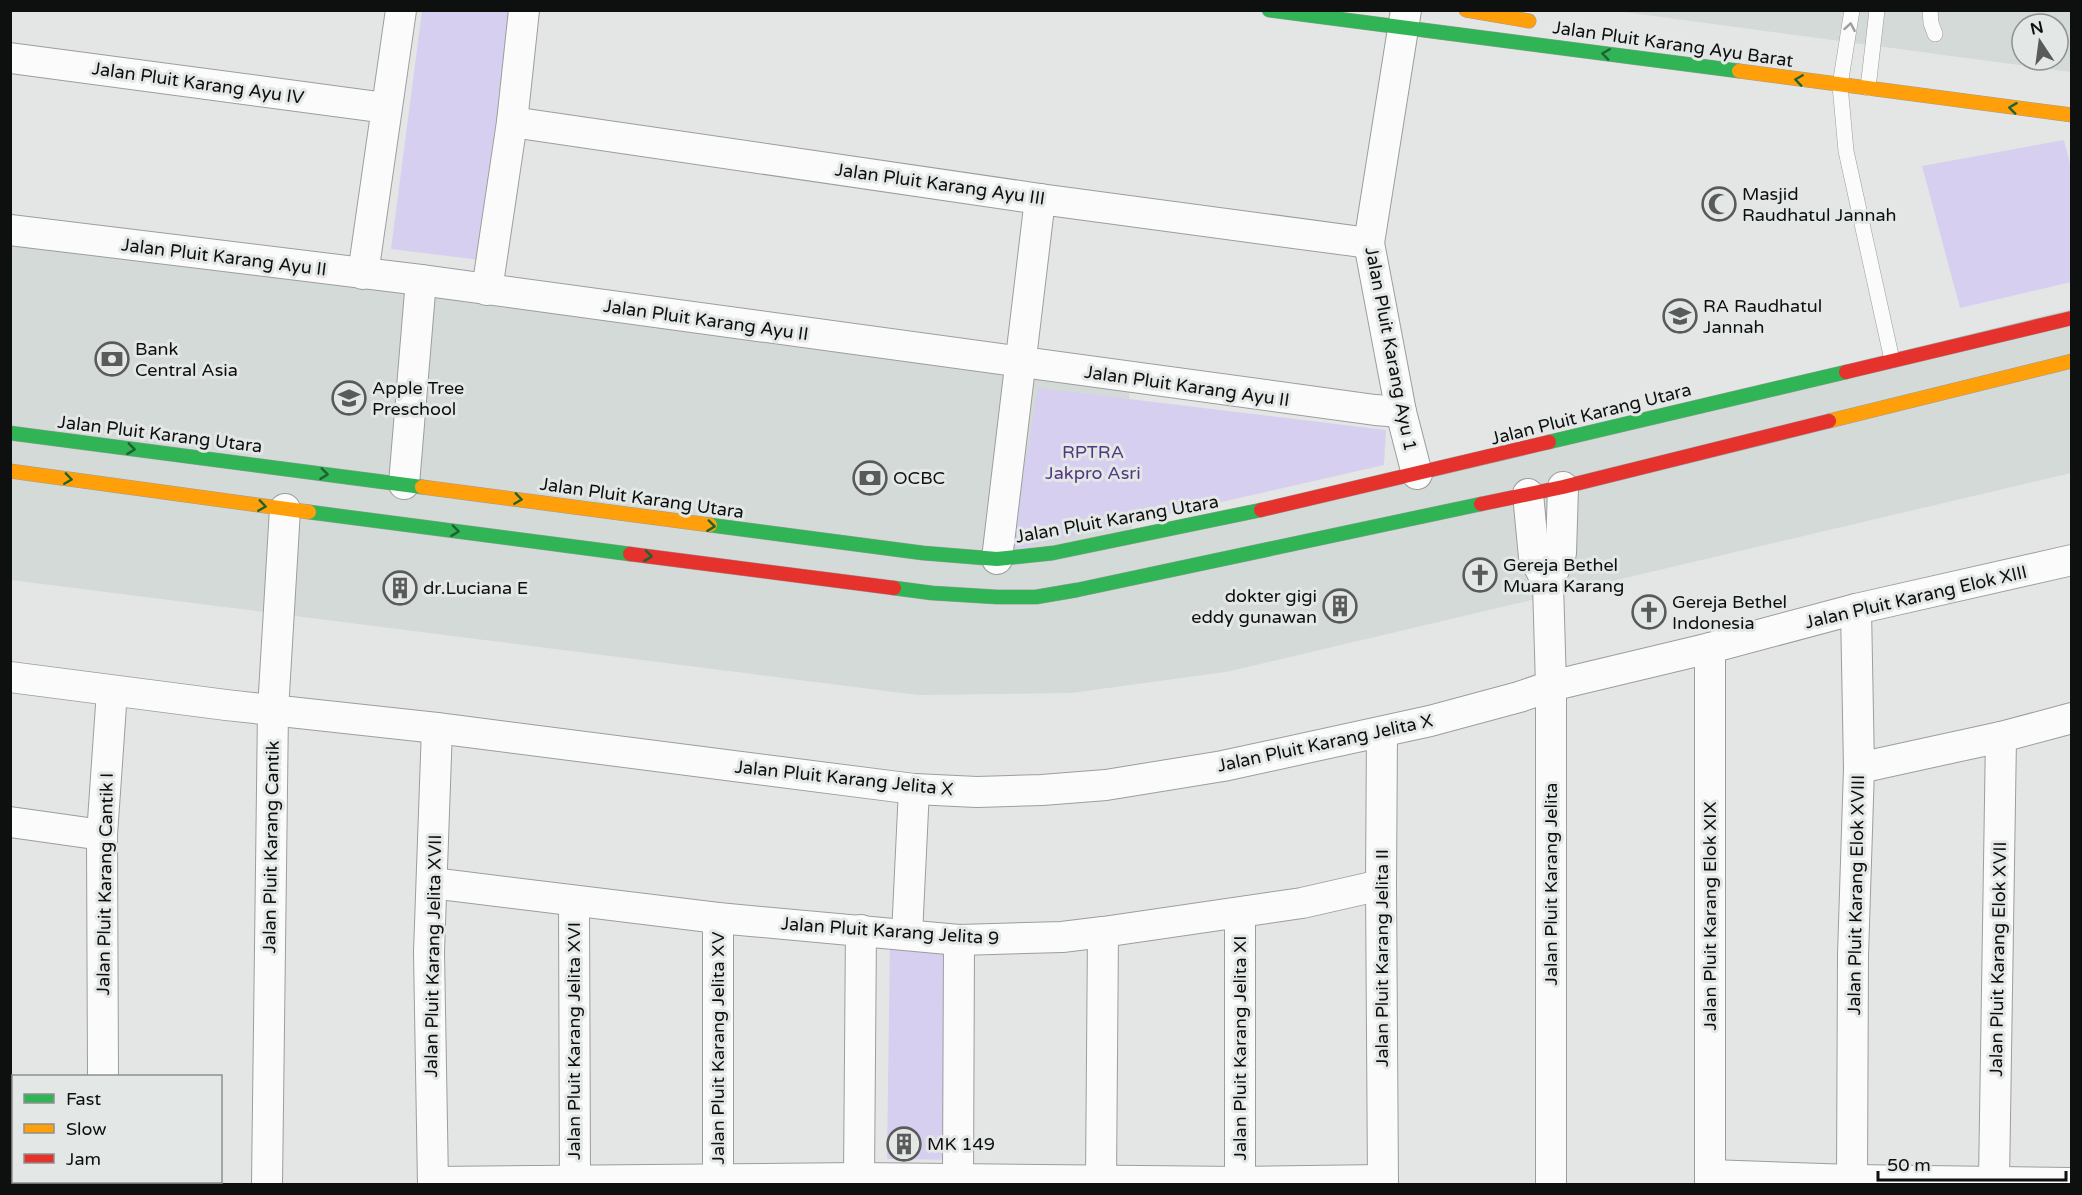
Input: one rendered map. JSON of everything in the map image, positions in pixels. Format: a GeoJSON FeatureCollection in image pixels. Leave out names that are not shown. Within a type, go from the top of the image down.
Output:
{"type":"FeatureCollection","features":[{"type":"Feature","properties":{"kind":"street"},"geometry":{"type":"LineString","coordinates":[[363,274],[401,10]]}},
{"type":"Feature","properties":{"kind":"street"},"geometry":{"type":"LineString","coordinates":[[487,290],[512,122],[524,10]]}},
{"type":"Feature","properties":{"kind":"street","name":"Jalan Pluit Karang Ayu Barat"},"geometry":{"type":"LineString","coordinates":[[1269,10],[1404,18],[1523,42],[2072,115]]}},
{"type":"Feature","properties":{"kind":"street","name":"Jalan Pluit Karang Ayu Barat"},"geometry":{"type":"LineString","coordinates":[[1466,10],[1532,18]]}},
{"type":"Feature","properties":{"kind":"street","name":"Jalan Pluit Karang Ayu 1"},"geometry":{"type":"LineString","coordinates":[[1404,18],[1369,243],[1401,412],[1417,474]]}},
{"type":"Feature","properties":{"kind":"street","name":"Jalan Pluit Karang Ayu IV"},"geometry":{"type":"LineString","coordinates":[[10,58],[386,108]]}},
{"type":"Feature","properties":{"kind":"street"},"geometry":{"type":"LineString","coordinates":[[1826,64],[1876,71]]}},
{"type":"Feature","properties":{"kind":"street","name":"Jalan Pluit Karang Ayu III"},"geometry":{"type":"LineString","coordinates":[[512,122],[1040,199],[1369,243]]}},
{"type":"Feature","properties":{"kind":"street"},"geometry":{"type":"LineString","coordinates":[[997,558],[1040,199]]}},
{"type":"Feature","properties":{"kind":"street","name":"Jalan Pluit Karang Ayu II"},"geometry":{"type":"LineString","coordinates":[[10,230],[421,280],[1375,411],[1401,412]]}},
{"type":"Feature","properties":{"kind":"street"},"geometry":{"type":"LineString","coordinates":[[404,484],[421,280]]}},
{"type":"Feature","properties":{"kind":"street","name":"Jalan Pluit Karang Utara"},"geometry":{"type":"LineString","coordinates":[[10,434],[404,484],[687,527],[923,553],[997,558],[1053,553],[1272,508],[2071,319]]}},
{"type":"Feature","properties":{"kind":"street"},"geometry":{"type":"LineString","coordinates":[[10,471],[285,509],[683,556],[932,593],[1036,597],[1199,565],[1563,487],[2072,361]]}},
{"type":"Feature","properties":{"kind":"street"},"geometry":{"type":"LineString","coordinates":[[1723,415],[1734,397]]}},
{"type":"Feature","properties":{"kind":"street"},"geometry":{"type":"LineString","coordinates":[[1701,452],[1712,433]]}},
{"type":"Feature","properties":{"kind":"street","name":"Jalan Pluit Karang Jelita"},"geometry":{"type":"LineString","coordinates":[[1551,1185],[1551,686],[1548,584],[1561,553],[1563,487]]}},
{"type":"Feature","properties":{"kind":"street","name":"Jalan Pluit Karang Jelita"},"geometry":{"type":"LineString","coordinates":[[1528,494],[1534,557],[1548,584]]}},
{"type":"Feature","properties":{"kind":"street","name":"Jalan Pluit Karang Cantik"},"geometry":{"type":"LineString","coordinates":[[267,1185],[273,710],[285,509]]}},
{"type":"Feature","properties":{"kind":"street","name":"Jalan Pluit Karang Elok XIII"},"geometry":{"type":"LineString","coordinates":[[1551,686],[1710,648],[1856,609],[2072,560]]}},
{"type":"Feature","properties":{"kind":"street","name":"Jalan Pluit Karang Elok XVIII"},"geometry":{"type":"LineString","coordinates":[[1852,1180],[1853,955],[1859,768],[1856,609]]}},
{"type":"Feature","properties":{"kind":"street","name":"Jalan Pluit Karang Elok XIX"},"geometry":{"type":"LineString","coordinates":[[1710,648],[1710,1180]]}},
{"type":"Feature","properties":{"kind":"street","name":"Jalan Pluit Karang Jelita X"},"geometry":{"type":"LineString","coordinates":[[10,677],[112,691],[437,728],[914,789],[977,792],[1106,785],[1222,765],[1382,732],[1519,697],[1551,686]]}},
{"type":"Feature","properties":{"kind":"street","name":"Jalan Pluit Karang Cantik I"},"geometry":{"type":"LineString","coordinates":[[104,1075],[102,835],[112,691]]}},
{"type":"Feature","properties":{"kind":"street"},"geometry":{"type":"LineString","coordinates":[[1859,768],[2001,737],[2072,718]]}},
{"type":"Feature","properties":{"kind":"street","name":"Jalan Pluit Karang Jelita XVII"},"geometry":{"type":"LineString","coordinates":[[433,1183],[429,952],[437,728]]}},
{"type":"Feature","properties":{"kind":"street","name":"Jalan Pluit Karang Jelita II"},"geometry":{"type":"LineString","coordinates":[[1382,732],[1383,1182]]}},
{"type":"Feature","properties":{"kind":"street","name":"Jalan Pluit Karang Elok XVII"},"geometry":{"type":"LineString","coordinates":[[1994,1181],[2001,737]]}},
{"type":"Feature","properties":{"kind":"street"},"geometry":{"type":"LineString","coordinates":[[907,935],[914,789]]}},
{"type":"Feature","properties":{"kind":"street"},"geometry":{"type":"LineString","coordinates":[[10,822],[102,835]]}},
{"type":"Feature","properties":{"kind":"street","name":"Jalan Pluit Karang Jelita 9"},"geometry":{"type":"LineString","coordinates":[[432,883],[718,918],[959,940],[1062,937],[1103,932],[1240,914],[1381,885]]}},
{"type":"Feature","properties":{"kind":"street","name":"Jalan Pluit Karang Jelita XVI"},"geometry":{"type":"LineString","coordinates":[[574,901],[575,1180]]}},
{"type":"Feature","properties":{"kind":"street","name":"Jalan Pluit Karang Jelita XI"},"geometry":{"type":"LineString","coordinates":[[1240,914],[1240,1182]]}},
{"type":"Feature","properties":{"kind":"street","name":"Jalan Pluit Karang Jelita XV"},"geometry":{"type":"LineString","coordinates":[[718,918],[718,1179]]}},
{"type":"Feature","properties":{"kind":"street"},"geometry":{"type":"LineString","coordinates":[[860,1178],[861,930]]}},
{"type":"Feature","properties":{"kind":"street"},"geometry":{"type":"LineString","coordinates":[[1101,1181],[1103,932]]}},
{"type":"Feature","properties":{"kind":"street"},"geometry":{"type":"LineString","coordinates":[[958,1179],[959,940]]}},
{"type":"Feature","properties":{"kind":"street"},"geometry":{"type":"LineString","coordinates":[[433,1183],[860,1178],[906,1182],[958,1179],[1383,1182]]}},
{"type":"Feature","properties":{"kind":"street"},"geometry":{"type":"LineString","coordinates":[[1710,1180],[2072,1183]]}},
{"type":"Feature","properties":{"kind":"lane"},"geometry":{"type":"LineString","coordinates":[[1852,10],[1840,85],[1846,151],[1893,360]]}},
{"type":"Feature","properties":{"kind":"lane"},"geometry":{"type":"LineString","coordinates":[[1868,88],[1876,71],[1877,10]]}},
{"type":"Feature","properties":{"kind":"lane"},"geometry":{"type":"LineString","coordinates":[[1930,10],[1935,34]]}},
{"type":"Feature","properties":{"kind":"lane"},"geometry":{"type":"LineString","coordinates":[[1523,42],[1532,18]]}},
{"type":"Feature","properties":{"kind":"shaded area"},"geometry":{"type":"Polygon","coordinates":[[[1616,11],[2071,11],[2071,72],[2070,12],[2010,12],[2010,64],[1616,11]]]}},
{"type":"Feature","properties":{"kind":"shaded area"},"geometry":{"type":"Polygon","coordinates":[[[11,235],[1129,376],[1132,542],[2071,309],[2071,473],[1226,672],[1071,693],[918,695],[11,580],[11,235]]]}},
{"type":"Feature","properties":{"kind":"green space"},"geometry":{"type":"Polygon","coordinates":[[[422,11],[513,11],[480,260],[391,249],[422,11]]]}},
{"type":"Feature","properties":{"kind":"green space"},"geometry":{"type":"Polygon","coordinates":[[[2064,140],[2072,172],[2071,282],[1960,308],[1922,166],[2064,140]]]}},
{"type":"Feature","properties":{"kind":"green space","name":"RPTRA Jakpro Asri"},"geometry":{"type":"Polygon","coordinates":[[[1038,388],[1386,430],[1384,465],[1010,550],[1038,388]]]}},
{"type":"Feature","properties":{"kind":"green space"},"geometry":{"type":"Polygon","coordinates":[[[890,939],[971,940],[968,1160],[887,1159],[890,939]]]}},
{"type":"Feature","properties":{"kind":"traffic: fast"},"geometry":{"type":"LineString","coordinates":[[1269,10],[1739,71]]}},
{"type":"Feature","properties":{"kind":"traffic: fast"},"geometry":{"type":"LineString","coordinates":[[1549,442],[1846,372]]}},
{"type":"Feature","properties":{"kind":"traffic: fast"},"geometry":{"type":"LineString","coordinates":[[10,433],[422,487]]}},
{"type":"Feature","properties":{"kind":"traffic: fast"},"geometry":{"type":"LineString","coordinates":[[894,588],[932,593],[1036,597],[1481,504]]}},
{"type":"Feature","properties":{"kind":"traffic: fast"},"geometry":{"type":"LineString","coordinates":[[710,525],[923,553],[997,559],[1053,553],[1261,510]]}},
{"type":"Feature","properties":{"kind":"traffic: fast"},"geometry":{"type":"LineString","coordinates":[[309,512],[630,554]]}},
{"type":"Feature","properties":{"kind":"traffic: slow"},"geometry":{"type":"LineString","coordinates":[[1466,10],[1529,21]]}},
{"type":"Feature","properties":{"kind":"traffic: slow"},"geometry":{"type":"LineString","coordinates":[[1739,71],[2072,115]]}},
{"type":"Feature","properties":{"kind":"traffic: slow"},"geometry":{"type":"LineString","coordinates":[[1829,421],[2072,361]]}},
{"type":"Feature","properties":{"kind":"traffic: slow"},"geometry":{"type":"LineString","coordinates":[[10,471],[309,512]]}},
{"type":"Feature","properties":{"kind":"traffic: slow"},"geometry":{"type":"LineString","coordinates":[[422,487],[710,525]]}},
{"type":"Feature","properties":{"kind":"traffic: jam"},"geometry":{"type":"LineString","coordinates":[[1846,372],[2072,318]]}},
{"type":"Feature","properties":{"kind":"traffic: jam"},"geometry":{"type":"LineString","coordinates":[[1481,504],[1563,487],[1829,421]]}},
{"type":"Feature","properties":{"kind":"traffic: jam"},"geometry":{"type":"LineString","coordinates":[[1261,510],[1549,442]]}},
{"type":"Feature","properties":{"kind":"traffic: jam"},"geometry":{"type":"LineString","coordinates":[[630,554],[894,588]]}},
{"type":"Feature","properties":{"kind":"place","name":"Masjid Raudhatul Jannah"},"geometry":{"type":"Point","coordinates":[1719,204]}},
{"type":"Feature","properties":{"kind":"place","name":"RA Raudhatul Jannah"},"geometry":{"type":"Point","coordinates":[1680,316]}},
{"type":"Feature","properties":{"kind":"place","name":"Bank Central Asia"},"geometry":{"type":"Point","coordinates":[112,359]}},
{"type":"Feature","properties":{"kind":"place","name":"Apple Tree Preschool"},"geometry":{"type":"Point","coordinates":[349,398]}},
{"type":"Feature","properties":{"kind":"place","name":"OCBC"},"geometry":{"type":"Point","coordinates":[870,478]}},
{"type":"Feature","properties":{"kind":"place","name":"Gereja Bethel Muara Karang"},"geometry":{"type":"Point","coordinates":[1480,575]}},
{"type":"Feature","properties":{"kind":"place","name":"dr.Luciana E"},"geometry":{"type":"Point","coordinates":[400,588]}},
{"type":"Feature","properties":{"kind":"place","name":"dokter gigi eddy gunawan"},"geometry":{"type":"Point","coordinates":[1340,606]}},
{"type":"Feature","properties":{"kind":"place","name":"Gereja Bethel Indonesia"},"geometry":{"type":"Point","coordinates":[1649,612]}},
{"type":"Feature","properties":{"kind":"place","name":"MK 149"},"geometry":{"type":"Point","coordinates":[904,1144]}}]}
